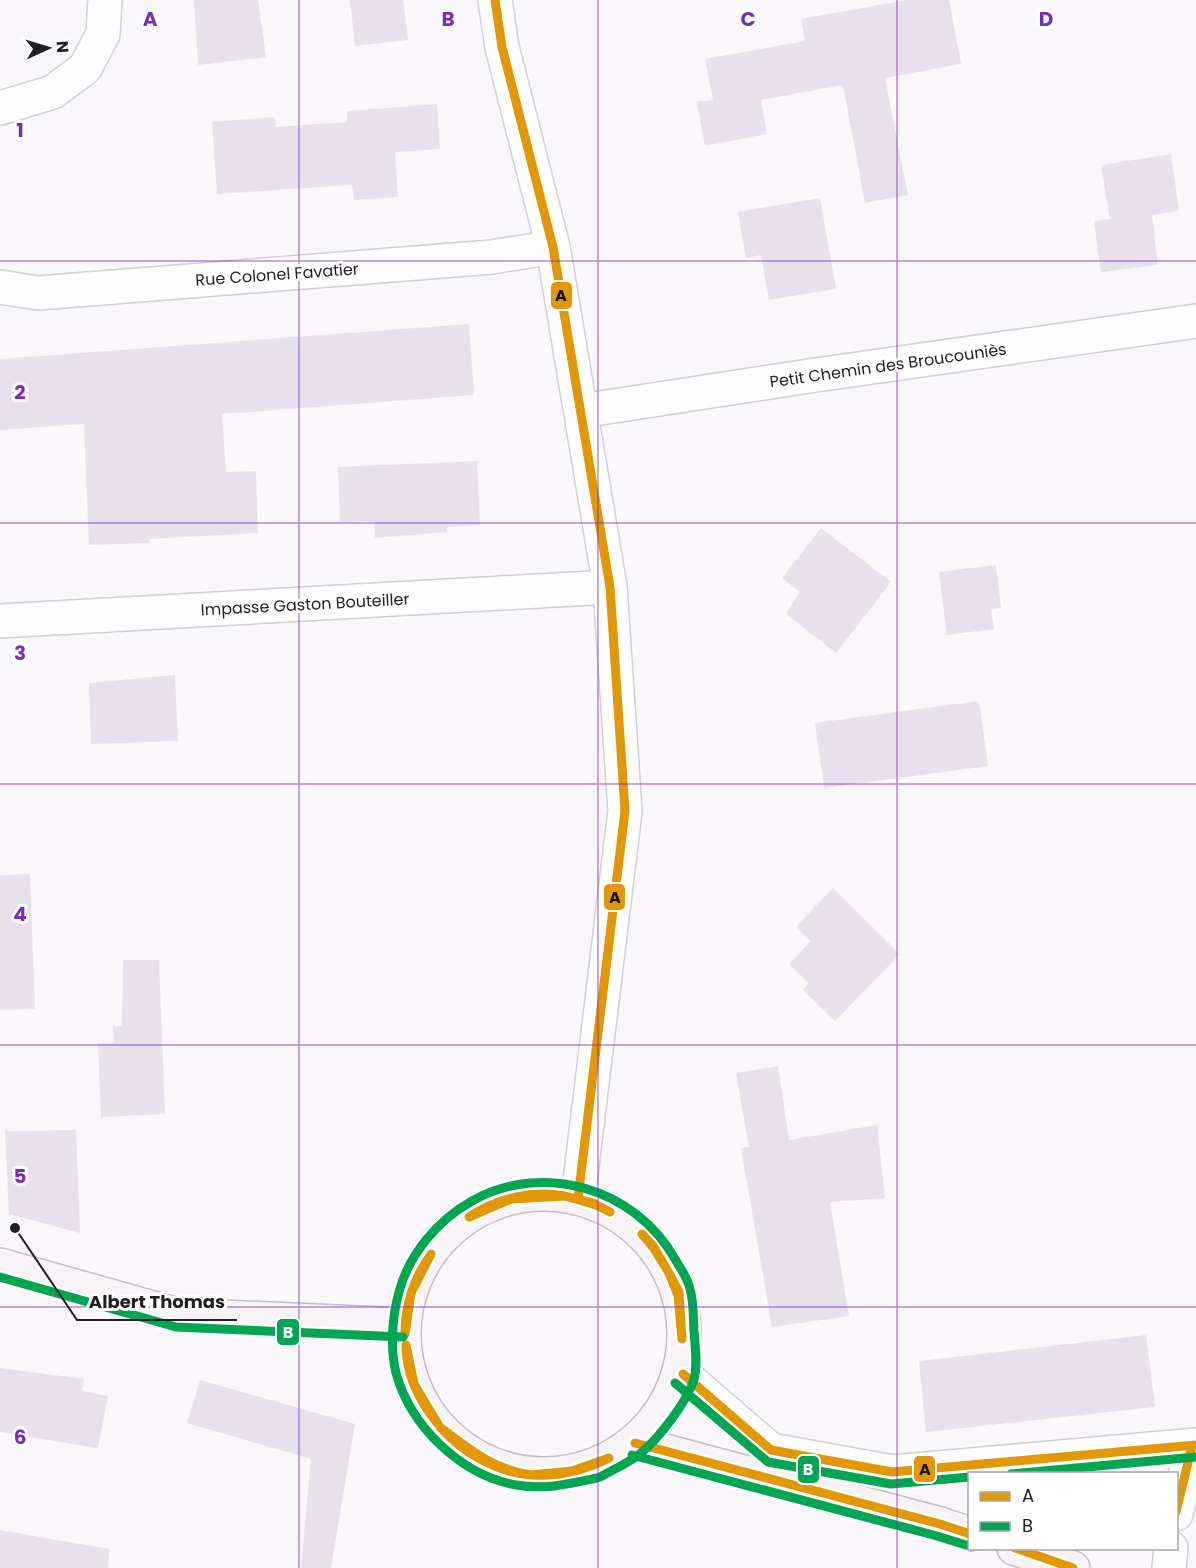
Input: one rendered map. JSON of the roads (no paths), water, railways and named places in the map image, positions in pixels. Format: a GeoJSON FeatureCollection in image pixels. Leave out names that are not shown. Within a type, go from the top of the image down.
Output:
{"type":"FeatureCollection","features":[{"type":"Feature","properties":{"kind":"main road"},"geometry":{"type":"LineString","coordinates":[[543,1193],[578,1198],[622,1217],[657,1250],[679,1293],[683,1374],[671,1397],[635,1443],[594,1466],[549,1476],[503,1469],[461,1448],[428,1414],[408,1372],[404,1325],[411,1291],[425,1259],[448,1232],[476,1211],[508,1198],[543,1193]]}},
{"type":"Feature","properties":{"kind":"main road"},"geometry":{"type":"LineString","coordinates":[[0,1265],[178,1315],[404,1325]]}},
{"type":"Feature","properties":{"kind":"main road"},"geometry":{"type":"LineString","coordinates":[[635,1443],[968,1533]]}},
{"type":"Feature","properties":{"kind":"main road"},"geometry":{"type":"LineString","coordinates":[[1020,1550],[1073,1568]]}},
{"type":"Feature","properties":{"kind":"street"},"geometry":{"type":"LineString","coordinates":[[0,108],[53,92],[85,68],[103,34],[105,0]]}},
{"type":"Feature","properties":{"kind":"street"},"geometry":{"type":"LineString","coordinates":[[495,0],[502,46],[553,247],[610,587],[625,811],[578,1198]]}},
{"type":"Feature","properties":{"kind":"street","name":"Rue Colonel Favatier"},"geometry":{"type":"LineString","coordinates":[[0,286],[38,293],[492,257],[553,247]]}},
{"type":"Feature","properties":{"kind":"street","name":"Petit Chemin des Broucouniès"},"geometry":{"type":"LineString","coordinates":[[580,411],[1196,321]]}},
{"type":"Feature","properties":{"kind":"street","name":"Impasse Gaston Bouteiller"},"geometry":{"type":"LineString","coordinates":[[0,621],[610,587]]}},
{"type":"Feature","properties":{"kind":"street"},"geometry":{"type":"LineString","coordinates":[[683,1374],[771,1450],[892,1473],[1194,1445],[1178,1506]]}},
{"type":"Feature","properties":{"kind":"street"},"geometry":{"type":"LineString","coordinates":[[1169,1568],[1171,1550]]}},
{"type":"Feature","properties":{"kind":"place","name":"Albert Thomas"},"geometry":{"type":"Point","coordinates":[15,1228]}}]}
